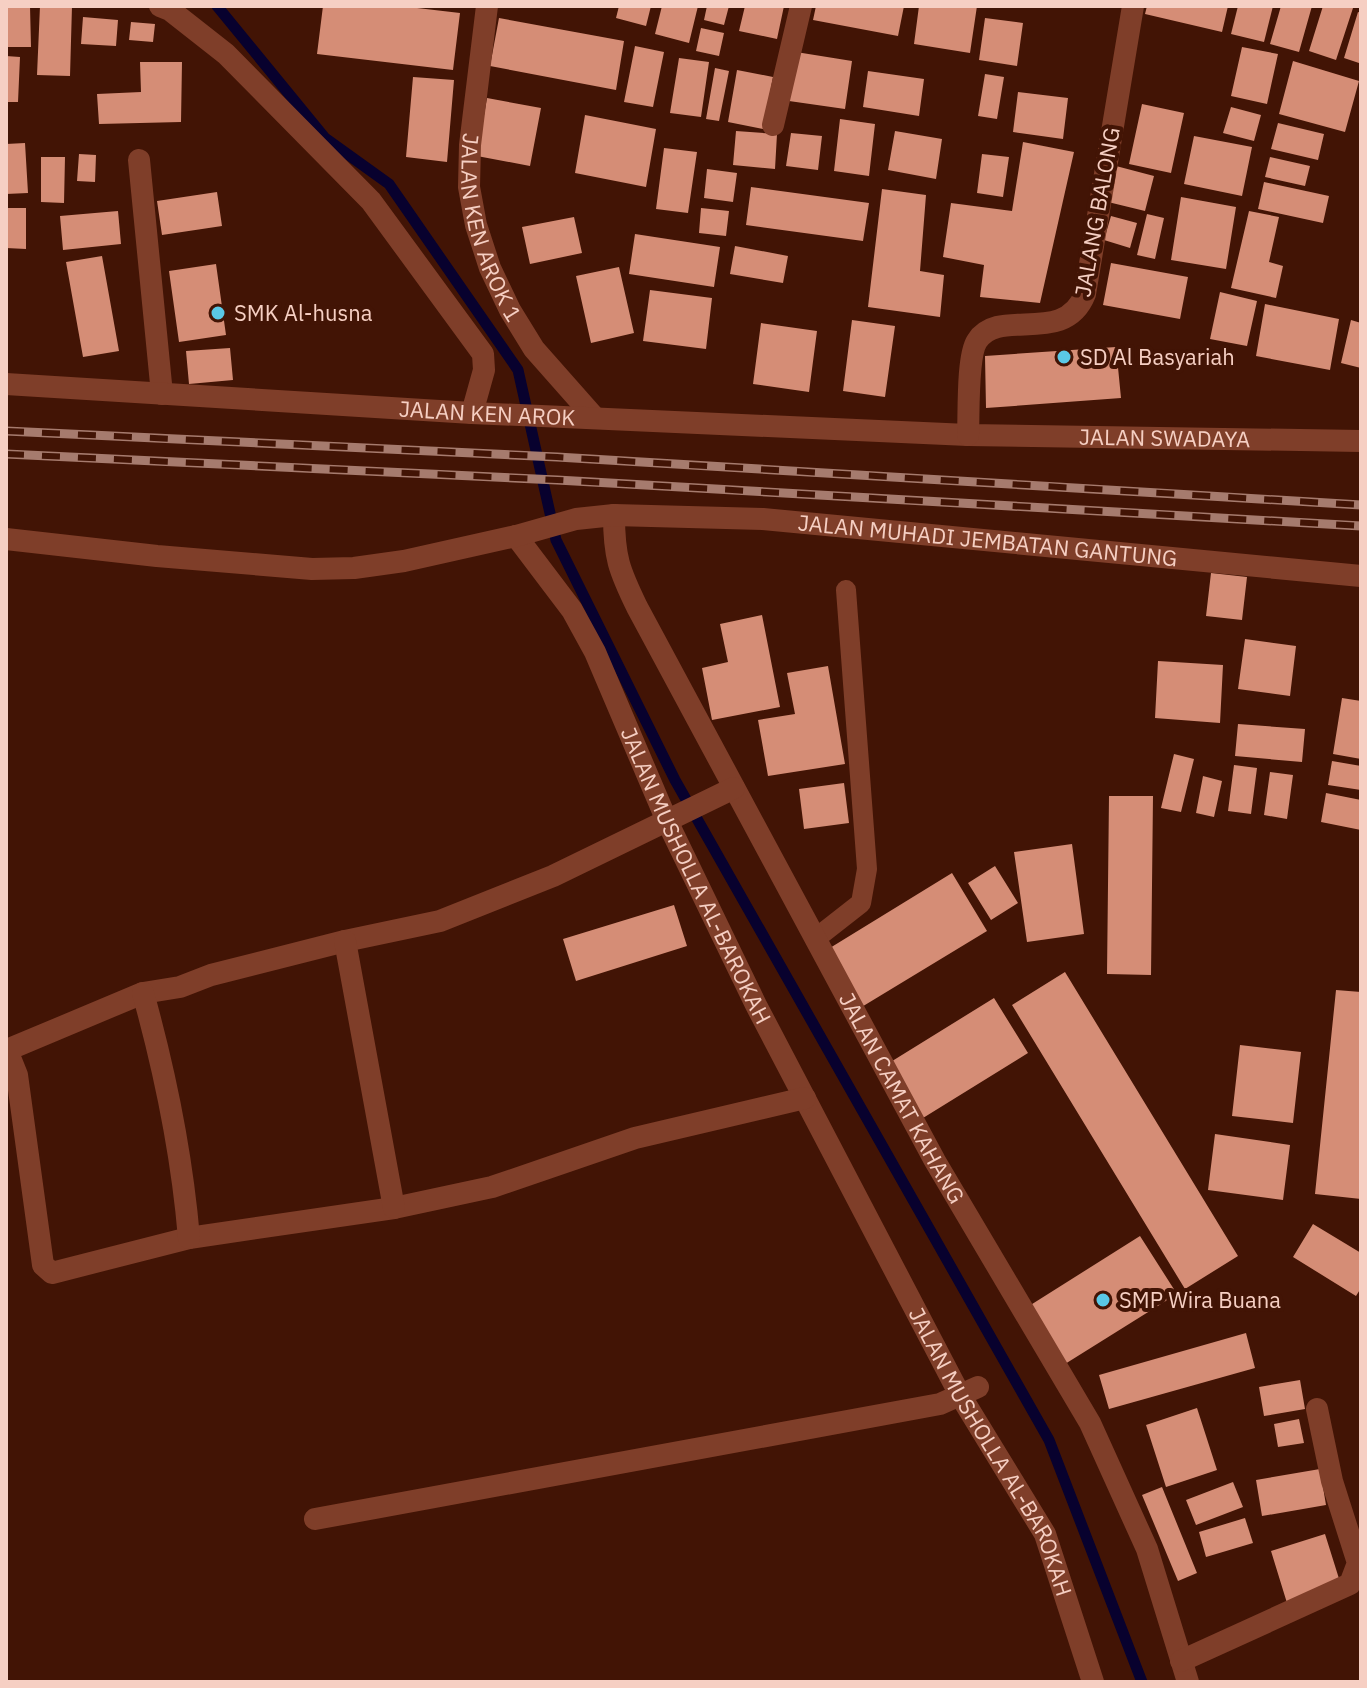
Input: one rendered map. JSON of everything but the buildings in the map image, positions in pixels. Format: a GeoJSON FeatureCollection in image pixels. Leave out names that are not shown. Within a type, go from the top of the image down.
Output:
{"type":"FeatureCollection","features":[{"type":"Feature","properties":{"kind":"street"},"geometry":{"type":"LineString","coordinates":[[160,6],[170,10],[226,54],[371,201],[483,354],[478,412]]}},
{"type":"Feature","properties":{"kind":"street","name":"JALAN KEN AROK 1"},"geometry":{"type":"LineString","coordinates":[[487,6],[470,145],[469,187],[476,225],[490,268],[510,310],[534,349],[595,418]]}},
{"type":"Feature","properties":{"kind":"street"},"geometry":{"type":"LineString","coordinates":[[773,125],[801,6]]}},
{"type":"Feature","properties":{"kind":"street","name":"JALANG BALONG"},"geometry":{"type":"LineString","coordinates":[[968,435],[972,355],[977,340],[988,331],[1004,327],[1069,318],[1080,307],[1085,294],[1133,6]]}},
{"type":"Feature","properties":{"kind":"street"},"geometry":{"type":"LineString","coordinates":[[139,160],[162,394]]}},
{"type":"Feature","properties":{"kind":"street","name":"JALAN KEN AROK"},"geometry":{"type":"LineString","coordinates":[[6,384],[547,416],[968,435]]}},
{"type":"Feature","properties":{"kind":"street","name":"JALAN SWADAYA"},"geometry":{"type":"LineString","coordinates":[[968,435],[1361,441]]}},
{"type":"Feature","properties":{"kind":"street","name":"JALAN MUHADI JEMBATAN GANTUNG"},"geometry":{"type":"LineString","coordinates":[[522,534],[562,523],[614,515],[763,519],[1361,576]]}},
{"type":"Feature","properties":{"kind":"street","name":"JALAN CAMAT KAHANG"},"geometry":{"type":"LineString","coordinates":[[614,515],[614,548],[621,574],[731,790],[935,1161],[1090,1423],[1147,1549],[1184,1672]]}},
{"type":"Feature","properties":{"kind":"street"},"geometry":{"type":"LineString","coordinates":[[6,539],[312,569],[404,561],[522,534]]}},
{"type":"Feature","properties":{"kind":"street","name":"JALAN MUSHOLLA AL-BAROKAH"},"geometry":{"type":"LineString","coordinates":[[522,534],[572,610],[595,652],[674,817],[756,1005],[1045,1534],[1093,1682]]}},
{"type":"Feature","properties":{"kind":"street"},"geometry":{"type":"LineString","coordinates":[[731,790],[553,876],[440,921],[345,941],[211,975],[180,987],[143,993],[7,1051],[17,1075],[43,1265],[52,1273],[189,1238],[394,1208],[492,1187],[635,1138],[805,1098]]}},
{"type":"Feature","properties":{"kind":"street"},"geometry":{"type":"LineString","coordinates":[[345,941],[394,1208]]}},
{"type":"Feature","properties":{"kind":"street"},"geometry":{"type":"LineString","coordinates":[[143,993],[158,1047],[189,1238]]}},
{"type":"Feature","properties":{"kind":"street"},"geometry":{"type":"LineString","coordinates":[[315,1519],[925,1407],[969,1391]]}},
{"type":"Feature","properties":{"kind":"street"},"geometry":{"type":"LineString","coordinates":[[1184,1672],[1350,1584],[1358,1563],[1332,1481],[1317,1409]]}},
{"type":"Feature","properties":{"kind":"lane"},"geometry":{"type":"LineString","coordinates":[[815,939],[861,903],[867,869],[846,590]]}},
{"type":"Feature","properties":{"kind":"waterway"},"geometry":{"type":"LineString","coordinates":[[217,6],[325,138],[389,184],[518,370],[556,540],[675,780],[1049,1440],[1142,1682]]}},
{"type":"Feature","properties":{"kind":"railway"},"geometry":{"type":"LineString","coordinates":[[6,431],[557,457],[1361,505]]}},
{"type":"Feature","properties":{"kind":"railway"},"geometry":{"type":"LineString","coordinates":[[6,454],[557,480],[1361,526]]}},
{"type":"Feature","properties":{"kind":"place","name":"SMK Al-husna"},"geometry":{"type":"Point","coordinates":[218,313]}},
{"type":"Feature","properties":{"kind":"place","name":"SD Al Basyariah"},"geometry":{"type":"Point","coordinates":[1064,357]}},
{"type":"Feature","properties":{"kind":"place","name":"SMP Wira Buana"},"geometry":{"type":"Point","coordinates":[1103,1300]}}]}
